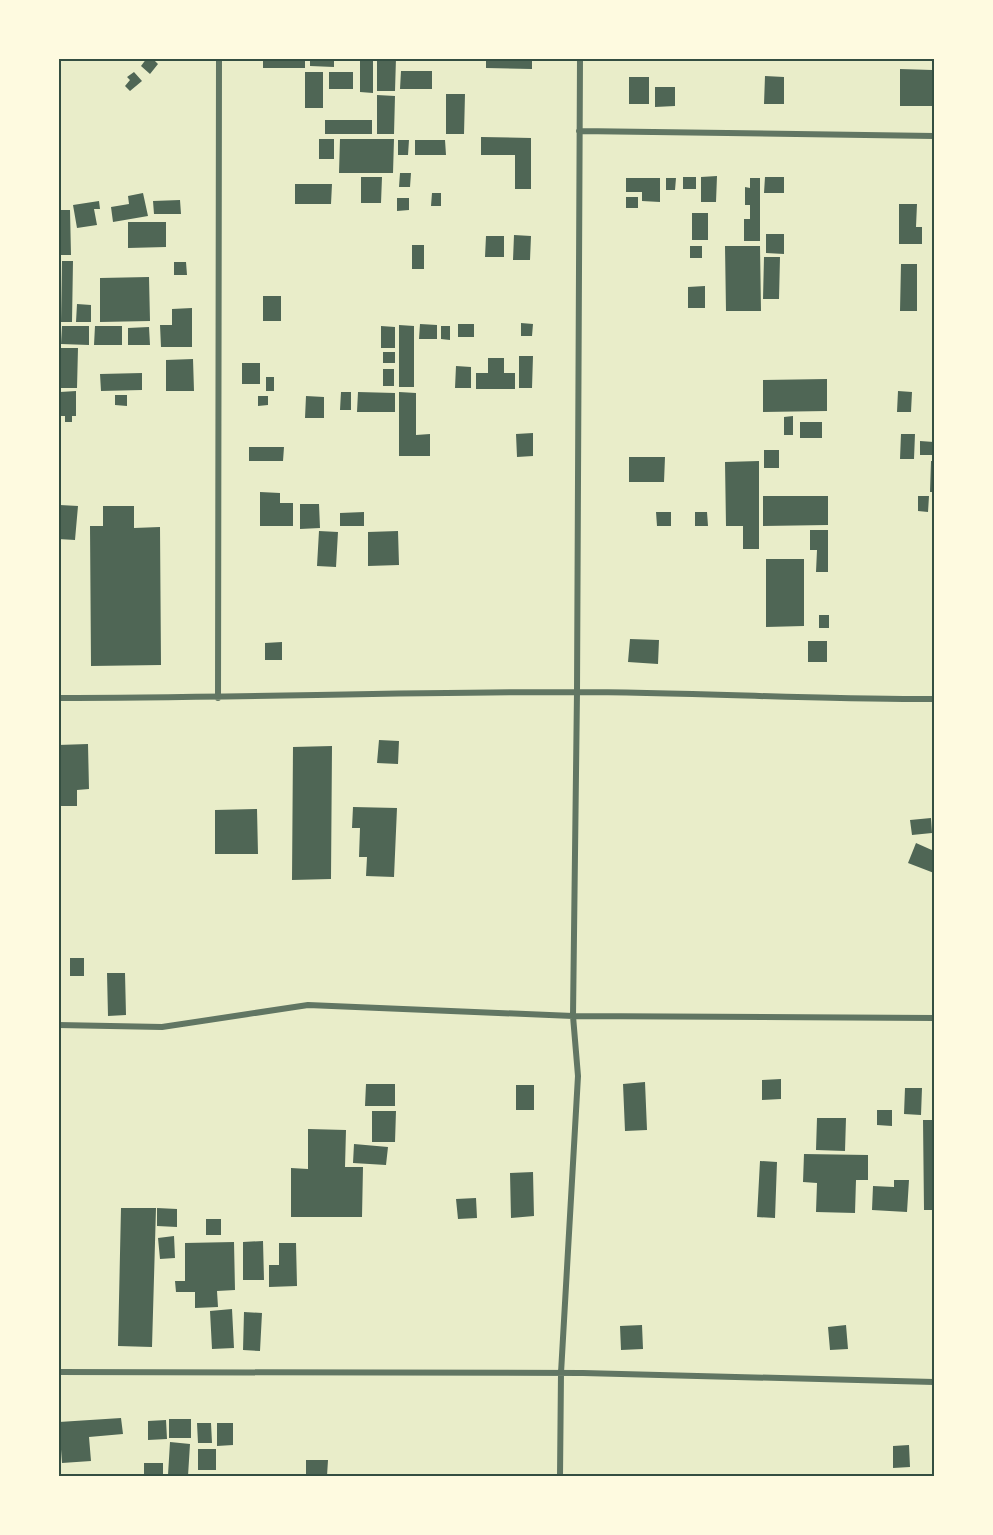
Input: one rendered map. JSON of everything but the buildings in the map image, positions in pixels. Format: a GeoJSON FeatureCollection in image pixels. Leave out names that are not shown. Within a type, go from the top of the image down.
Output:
{"type":"FeatureCollection","features":[{"type":"Feature","properties":{"kind":"street"},"geometry":{"type":"LineString","coordinates":[[218,698],[219,58]]}},
{"type":"Feature","properties":{"kind":"street"},"geometry":{"type":"LineString","coordinates":[[560,1476],[561,1373],[578,1076],[573,1016],[580,58]]}},
{"type":"Feature","properties":{"kind":"street"},"geometry":{"type":"LineString","coordinates":[[579,131],[934,136]]}},
{"type":"Feature","properties":{"kind":"street"},"geometry":{"type":"LineString","coordinates":[[58,698],[218,698],[577,692],[934,699]]}},
{"type":"Feature","properties":{"kind":"street"},"geometry":{"type":"LineString","coordinates":[[58,1025],[162,1027],[308,1005],[573,1016],[934,1018]]}},
{"type":"Feature","properties":{"kind":"street"},"geometry":{"type":"LineString","coordinates":[[58,1372],[561,1373],[934,1382]]}}]}
